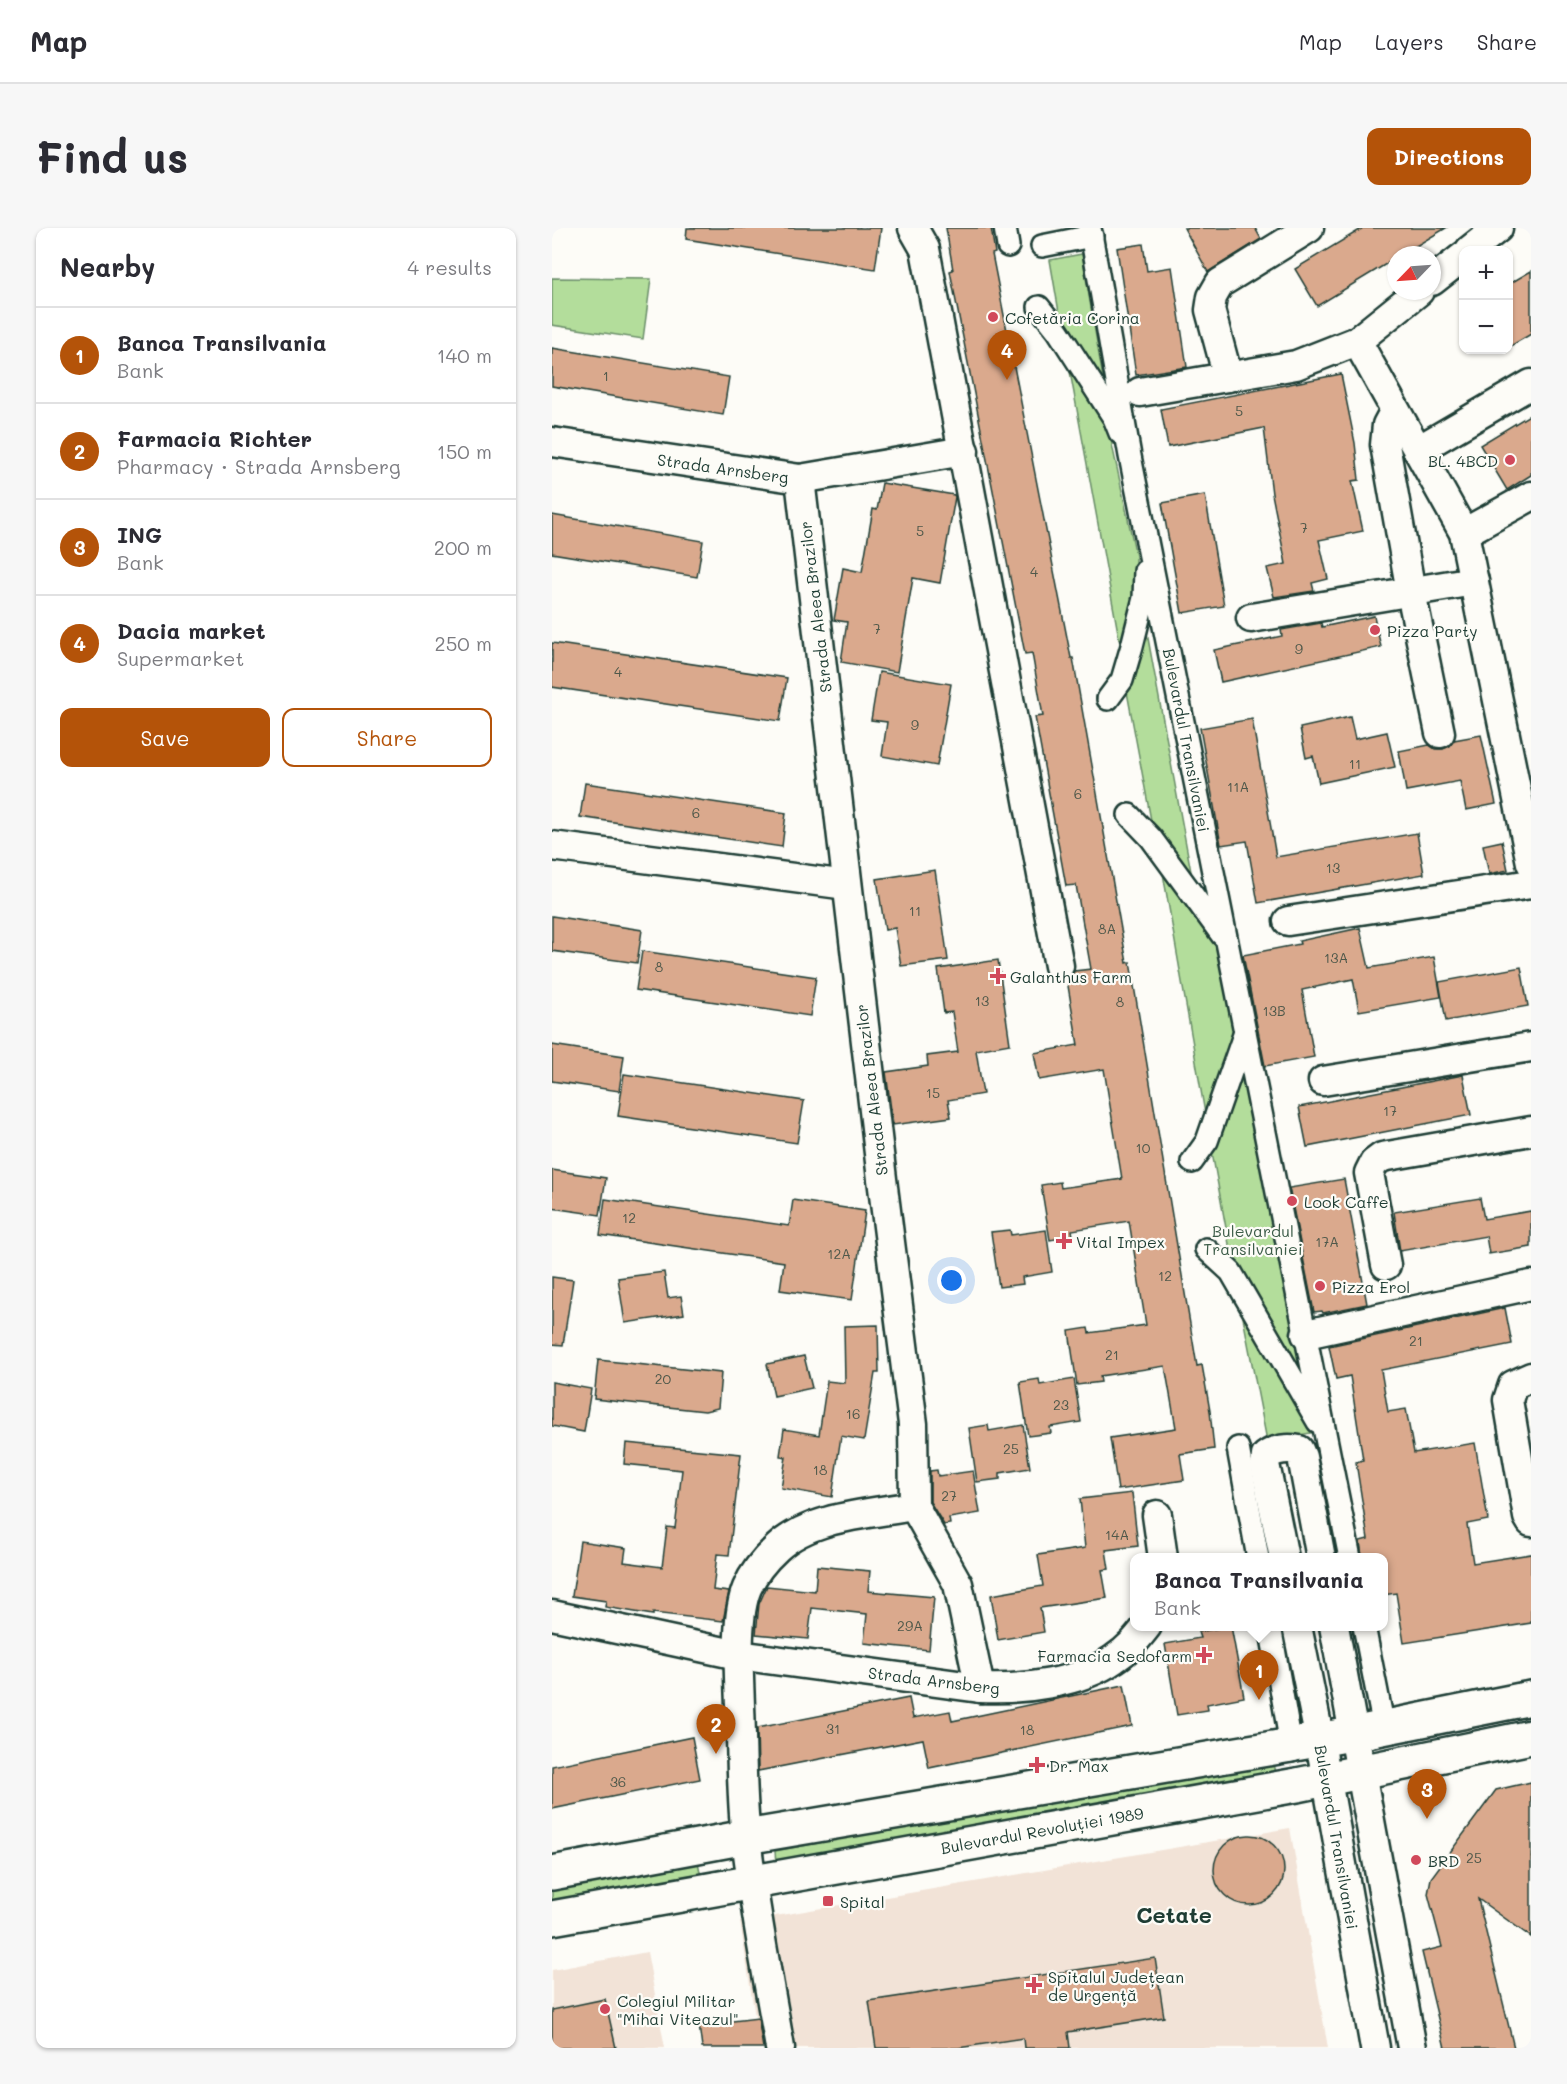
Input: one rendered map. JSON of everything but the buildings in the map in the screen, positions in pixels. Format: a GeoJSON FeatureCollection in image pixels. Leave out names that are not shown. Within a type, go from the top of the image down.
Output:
{"type":"FeatureCollection","features":[{"type":"Feature","properties":{"kind":"main road"},"geometry":{"type":"LineString","coordinates":[[552,1873],[746,1837],[1352,1734],[1531,1698]]}},
{"type":"Feature","properties":{"kind":"main road","name":"Bulevardul Revoluției 1989"},"geometry":{"type":"LineString","coordinates":[[552,1918],[1326,1779],[1531,1737]]}},
{"type":"Feature","properties":{"kind":"street"},"geometry":{"type":"LineString","coordinates":[[913,228],[925,249],[1059,966]]}},
{"type":"Feature","properties":{"kind":"street"},"geometry":{"type":"LineString","coordinates":[[1228,377],[1210,310],[1212,297],[1220,283],[1310,228]]}},
{"type":"Feature","properties":{"kind":"street"},"geometry":{"type":"LineString","coordinates":[[1475,246],[1498,228]]}},
{"type":"Feature","properties":{"kind":"street","name":"Bulevardul Transilvaniei"},"geometry":{"type":"LineString","coordinates":[[1042,246],[1091,232],[1130,456],[1349,1553]]}},
{"type":"Feature","properties":{"kind":"street"},"geometry":{"type":"LineString","coordinates":[[1441,274],[1459,260]]}},
{"type":"Feature","properties":{"kind":"street"},"geometry":{"type":"LineString","coordinates":[[1140,392],[1296,365],[1357,341],[1408,300]]}},
{"type":"Feature","properties":{"kind":"street","name":"Bulevardul Transilvaniei"},"geometry":{"type":"LineString","coordinates":[[1039,307],[1058,331],[1114,418],[1130,456]]}},
{"type":"Feature","properties":{"kind":"street"},"geometry":{"type":"LineString","coordinates":[[1357,341],[1464,533],[1531,863]]}},
{"type":"Feature","properties":{"kind":"street"},"geometry":{"type":"LineString","coordinates":[[1418,450],[1531,384]]}},
{"type":"Feature","properties":{"kind":"street"},"geometry":{"type":"LineString","coordinates":[[1395,410],[1387,425],[1385,445],[1411,592],[1440,733]]}},
{"type":"Feature","properties":{"kind":"street","name":"Strada Arnsberg"},"geometry":{"type":"LineString","coordinates":[[552,442],[800,479],[964,451]]}},
{"type":"Feature","properties":{"kind":"street","name":"Strada Aleea Brazilor"},"geometry":{"type":"LineString","coordinates":[[800,479],[913,1424],[914,1506],[958,1584],[981,1688]]}},
{"type":"Feature","properties":{"kind":"street"},"geometry":{"type":"LineString","coordinates":[[1464,533],[1531,496]]}},
{"type":"Feature","properties":{"kind":"street","name":"Bulevardul Transilvaniei"},"geometry":{"type":"LineString","coordinates":[[1108,699],[1122,680],[1144,598],[1146,537]]}},
{"type":"Feature","properties":{"kind":"street"},"geometry":{"type":"LineString","coordinates":[[1251,618],[1474,581]]}},
{"type":"Feature","properties":{"kind":"street","name":"Bulevardul Transilvaniei"},"geometry":{"type":"LineString","coordinates":[[1129,815],[1151,838],[1227,942]]}},
{"type":"Feature","properties":{"kind":"street"},"geometry":{"type":"LineString","coordinates":[[552,846],[847,885]]}},
{"type":"Feature","properties":{"kind":"street"},"geometry":{"type":"LineString","coordinates":[[1288,921],[1531,884]]}},
{"type":"Feature","properties":{"kind":"street"},"geometry":{"type":"LineString","coordinates":[[1192,1162],[1207,1141],[1245,1032]]}},
{"type":"Feature","properties":{"kind":"street"},"geometry":{"type":"LineString","coordinates":[[1323,1081],[1531,1047]]}},
{"type":"Feature","properties":{"kind":"street"},"geometry":{"type":"LineString","coordinates":[[1386,1265],[1370,1173],[1374,1163],[1383,1157],[1531,1131]]}},
{"type":"Feature","properties":{"kind":"street","name":"Bulevardul Transilvaniei"},"geometry":{"type":"LineString","coordinates":[[1206,1249],[1231,1272],[1326,1437]]}},
{"type":"Feature","properties":{"kind":"street"},"geometry":{"type":"LineString","coordinates":[[1306,1334],[1531,1285]]}},
{"type":"Feature","properties":{"kind":"street"},"geometry":{"type":"LineString","coordinates":[[1531,1377],[1513,1385],[1508,1400],[1528,1517],[1531,1522]]}},
{"type":"Feature","properties":{"kind":"street"},"geometry":{"type":"LineString","coordinates":[[1238,1448],[1257,1553]]}},
{"type":"Feature","properties":{"kind":"street"},"geometry":{"type":"LineString","coordinates":[[1283,1553],[1265,1464],[1266,1456],[1272,1452],[1290,1449],[1299,1450],[1302,1457],[1320,1553]]}},
{"type":"Feature","properties":{"kind":"street"},"geometry":{"type":"LineString","coordinates":[[780,2048],[746,1837],[738,1655],[742,1608],[747,1588],[760,1567],[778,1547],[801,1532],[820,1524],[848,1517],[914,1506]]}},
{"type":"Feature","properties":{"kind":"street"},"geometry":{"type":"LineString","coordinates":[[1157,1515],[1162,1553]]}},
{"type":"Feature","properties":{"kind":"street","name":"Strada Arnsberg"},"geometry":{"type":"LineString","coordinates":[[552,1615],[738,1655],[981,1688],[1003,1689],[1062,1680],[1095,1670],[1113,1660],[1134,1643],[1144,1631]]}},
{"type":"Feature","properties":{"kind":"street","name":"Bulevardul Transilvaniei"},"geometry":{"type":"LineString","coordinates":[[1271,1631],[1300,1743],[1326,1779],[1375,2048]]}},
{"type":"Feature","properties":{"kind":"street","name":"Bulevardul Transilvaniei"},"geometry":{"type":"LineString","coordinates":[[1297,1631],[1300,1743]]}},
{"type":"Feature","properties":{"kind":"street","name":"Bulevardul Transilvaniei"},"geometry":{"type":"LineString","coordinates":[[1335,1631],[1359,1772],[1412,2048]]}},
{"type":"Feature","properties":{"kind":"street"},"geometry":{"type":"LineString","coordinates":[[1365,1631],[1384,1728]]}},
{"type":"Feature","properties":{"kind":"shaded area","name":"Spitalul Județean de Urgență"},"geometry":{"type":"Polygon","coordinates":[[[1290,1828],[1328,2048],[760,2048],[740,1922],[1290,1828]]]}},
{"type":"Feature","properties":{"kind":"shaded area","name":"Colegiul Militar \"Mihai Viteazul\""},"geometry":{"type":"Polygon","coordinates":[[[647,1952],[665,2048],[552,2048],[552,1970],[647,1952]]]}},
{"type":"Feature","properties":{"kind":"green space"},"geometry":{"type":"Polygon","coordinates":[[[1082,254],[1105,390],[1060,318],[1050,260],[1082,254]]]}},
{"type":"Feature","properties":{"kind":"green space"},"geometry":{"type":"Polygon","coordinates":[[[552,278],[651,279],[643,339],[552,325],[552,278]]]}},
{"type":"Feature","properties":{"kind":"green space"},"geometry":{"type":"Polygon","coordinates":[[[1067,355],[1108,426],[1136,556],[1136,591],[1121,649],[1067,355]]]}},
{"type":"Feature","properties":{"kind":"green space"},"geometry":{"type":"Polygon","coordinates":[[[1145,622],[1192,877],[1153,831],[1127,692],[1145,622]]]}},
{"type":"Feature","properties":{"kind":"green space"},"geometry":{"type":"Polygon","coordinates":[[[1161,862],[1218,942],[1237,1035],[1206,1119],[1161,862]]]}},
{"type":"Feature","properties":{"kind":"green space","name":"Bulevardul Transilvaniei"},"geometry":{"type":"Polygon","coordinates":[[[1244,1062],[1309,1389],[1231,1255],[1211,1147],[1244,1062]]]}},
{"type":"Feature","properties":{"kind":"green space","name":"Bulevardul Transilvaniei"},"geometry":{"type":"Polygon","coordinates":[[[1240,1302],[1316,1432],[1267,1441],[1240,1302]]]}},
{"type":"Feature","properties":{"kind":"green space"},"geometry":{"type":"Polygon","coordinates":[[[1273,1759],[1276,1773],[776,1864],[775,1851],[1273,1759]]]}},
{"type":"Feature","properties":{"kind":"green space"},"geometry":{"type":"Polygon","coordinates":[[[698,1862],[701,1877],[552,1905],[552,1890],[698,1862]]]}},
{"type":"Feature","properties":{"kind":"place","name":"Cofetăria Corina"},"geometry":{"type":"Point","coordinates":[993,317]}},
{"type":"Feature","properties":{"kind":"place","name":"Dacia market"},"geometry":{"type":"Point","coordinates":[1007,380]}},
{"type":"Feature","properties":{"kind":"place","name":"BL. 4BCD"},"geometry":{"type":"Point","coordinates":[1510,460]}},
{"type":"Feature","properties":{"kind":"place","name":"Pizza Party"},"geometry":{"type":"Point","coordinates":[1375,630]}},
{"type":"Feature","properties":{"kind":"place","name":"Galanthus Farm"},"geometry":{"type":"Point","coordinates":[998,976]}},
{"type":"Feature","properties":{"kind":"place","name":"Look Caffe"},"geometry":{"type":"Point","coordinates":[1292,1201]}},
{"type":"Feature","properties":{"kind":"place","name":"Vital Impex"},"geometry":{"type":"Point","coordinates":[1064,1241]}},
{"type":"Feature","properties":{"kind":"place","name":"Pizza Erol"},"geometry":{"type":"Point","coordinates":[1320,1286]}},
{"type":"Feature","properties":{"kind":"place","name":"Farmacia Sedofarm"},"geometry":{"type":"Point","coordinates":[1204,1655]}},
{"type":"Feature","properties":{"kind":"place","name":"Banca Transilvania"},"geometry":{"type":"Point","coordinates":[1259,1700]}},
{"type":"Feature","properties":{"kind":"place","name":"Farmacia Richter"},"geometry":{"type":"Point","coordinates":[716,1754]}},
{"type":"Feature","properties":{"kind":"place","name":"Dr. Max"},"geometry":{"type":"Point","coordinates":[1037,1765]}},
{"type":"Feature","properties":{"kind":"place","name":"ING"},"geometry":{"type":"Point","coordinates":[1427,1819]}},
{"type":"Feature","properties":{"kind":"place","name":"BRD"},"geometry":{"type":"Point","coordinates":[1416,1860]}},
{"type":"Feature","properties":{"kind":"place","name":"Spital"},"geometry":{"type":"Point","coordinates":[828,1901]}},
{"type":"Feature","properties":{"kind":"place","name":"Spitalul Județean de Urgență"},"geometry":{"type":"Point","coordinates":[1034,1985]}},
{"type":"Feature","properties":{"kind":"place","name":"Colegiul Militar \"Mihai Viteazul\""},"geometry":{"type":"Point","coordinates":[605,2009]}},
{"type":"Feature","properties":{"kind":"district","name":"Cetate"},"geometry":{"type":"Point","coordinates":[1174,1914]}}]}
